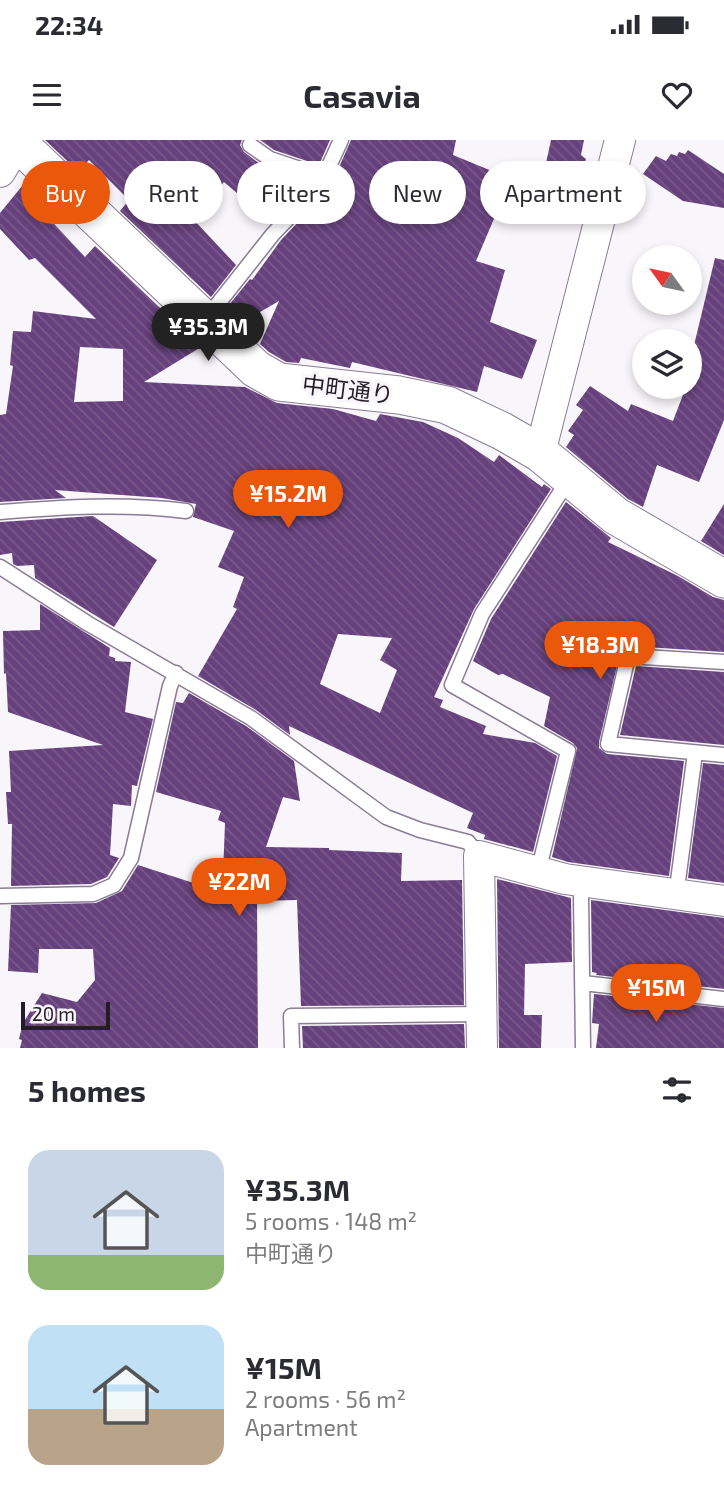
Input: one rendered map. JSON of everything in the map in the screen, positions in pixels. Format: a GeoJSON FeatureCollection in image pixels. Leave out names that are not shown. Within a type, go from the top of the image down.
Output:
{"type":"FeatureCollection","features":[{"type":"Feature","properties":{"kind":"street"},"geometry":{"type":"LineString","coordinates":[[540,453],[620,140]]}},
{"type":"Feature","properties":{"kind":"street","name":"中町通り"},"geometry":{"type":"LineString","coordinates":[[11,152],[205,321],[256,369],[279,382],[400,395],[447,405],[502,431],[540,453],[616,516],[724,579]]}},
{"type":"Feature","properties":{"kind":"street"},"geometry":{"type":"LineString","coordinates":[[482,1048],[478,856],[583,882],[724,901]]}},
{"type":"Feature","properties":{"kind":"lane"},"geometry":{"type":"LineString","coordinates":[[331,161],[341,140]]}},
{"type":"Feature","properties":{"kind":"lane"},"geometry":{"type":"LineString","coordinates":[[250,145],[276,161]]}},
{"type":"Feature","properties":{"kind":"lane"},"geometry":{"type":"LineString","coordinates":[[205,321],[283,224]]}},
{"type":"Feature","properties":{"kind":"lane"},"geometry":{"type":"LineString","coordinates":[[538,872],[568,751],[452,685],[482,614],[570,479]]}},
{"type":"Feature","properties":{"kind":"lane"},"geometry":{"type":"LineString","coordinates":[[0,512],[140,505],[186,511]]}},
{"type":"Feature","properties":{"kind":"lane"},"geometry":{"type":"LineString","coordinates":[[0,567],[87,623],[251,718],[386,817],[420,831],[468,842],[478,856]]}},
{"type":"Feature","properties":{"kind":"lane"},"geometry":{"type":"LineString","coordinates":[[724,662],[628,656],[608,744],[724,755]]}},
{"type":"Feature","properties":{"kind":"lane"},"geometry":{"type":"LineString","coordinates":[[0,896],[93,894],[114,885],[131,858],[170,686],[176,673]]}},
{"type":"Feature","properties":{"kind":"lane"},"geometry":{"type":"LineString","coordinates":[[676,896],[695,753]]}},
{"type":"Feature","properties":{"kind":"lane"},"geometry":{"type":"LineString","coordinates":[[583,882],[583,1048]]}},
{"type":"Feature","properties":{"kind":"lane"},"geometry":{"type":"LineString","coordinates":[[583,983],[724,999]]}},
{"type":"Feature","properties":{"kind":"lane"},"geometry":{"type":"LineString","coordinates":[[292,1048],[291,1016],[482,1014]]}},
{"type":"Feature","properties":{"kind":"building"},"geometry":{"type":"Polygon","coordinates":[[[45,140],[242,140],[240,145],[244,152],[256,161],[237,161],[237,193],[223,183],[223,161],[124,161],[124,195],[110,181],[110,161],[67,161],[45,140]]]}},
{"type":"Feature","properties":{"kind":"building"},"geometry":{"type":"Polygon","coordinates":[[[260,140],[330,140],[321,161],[307,161],[274,150],[260,140]]]}},
{"type":"Feature","properties":{"kind":"building"},"geometry":{"type":"Polygon","coordinates":[[[351,140],[456,140],[453,155],[480,166],[480,224],[492,224],[476,261],[505,270],[490,322],[537,340],[522,379],[484,366],[477,392],[352,362],[350,368],[301,358],[299,363],[286,362],[260,344],[279,301],[241,323],[225,310],[296,224],[355,224],[355,161],[342,161],[351,140]]]}},
{"type":"Feature","properties":{"kind":"building"},"geometry":{"type":"Polygon","coordinates":[[[551,140],[584,140],[581,155],[585,161],[546,161],[551,140]]]}},
{"type":"Feature","properties":{"kind":"building"},"geometry":{"type":"Polygon","coordinates":[[[688,150],[724,174],[724,208],[683,201],[646,176],[646,170],[656,156],[666,161],[671,154],[685,154],[688,150]]]}},
{"type":"Feature","properties":{"kind":"building"},"geometry":{"type":"Polygon","coordinates":[[[21,187],[21,224],[54,224],[85,257],[95,246],[201,347],[144,382],[245,387],[277,403],[333,409],[376,421],[380,414],[423,422],[458,438],[494,462],[499,455],[542,487],[544,484],[551,489],[474,609],[434,697],[443,700],[440,707],[486,726],[483,734],[535,743],[557,756],[533,852],[484,839],[485,835],[467,828],[473,813],[289,726],[290,735],[256,710],[198,676],[237,609],[233,607],[244,577],[218,567],[234,531],[193,517],[196,504],[162,498],[55,490],[66,498],[0,502],[0,415],[6,414],[13,366],[10,365],[13,331],[31,332],[33,311],[96,319],[35,258],[29,260],[0,229],[0,213],[21,187]],[[80,347],[74,402],[123,401],[123,349],[80,347]],[[338,634],[320,684],[380,713],[397,670],[380,660],[392,638],[338,634]]]}},
{"type":"Feature","properties":{"kind":"building"},"geometry":{"type":"Polygon","coordinates":[[[134,224],[198,224],[236,265],[211,297],[134,224]]]}},
{"type":"Feature","properties":{"kind":"building"},"geometry":{"type":"Polygon","coordinates":[[[715,258],[724,260],[724,420],[699,482],[657,465],[643,507],[628,499],[566,447],[574,435],[568,431],[583,410],[576,405],[590,386],[628,411],[631,404],[673,421],[681,399],[702,399],[702,329],[698,329],[715,258]]]}},
{"type":"Feature","properties":{"kind":"building"},"geometry":{"type":"Polygon","coordinates":[[[566,502],[611,538],[608,542],[678,576],[713,597],[724,600],[724,652],[629,646],[621,649],[599,742],[599,748],[607,754],[684,761],[669,876],[568,862],[552,857],[577,748],[544,726],[550,697],[473,661],[491,619],[566,502]]]}},
{"type":"Feature","properties":{"kind":"building"},"geometry":{"type":"Polygon","coordinates":[[[724,504],[724,555],[701,541],[724,504]]]}},
{"type":"Feature","properties":{"kind":"building"},"geometry":{"type":"Polygon","coordinates":[[[93,516],[157,560],[114,627],[35,578],[34,565],[17,566],[13,564],[12,553],[0,555],[0,522],[93,516]]]}},
{"type":"Feature","properties":{"kind":"building"},"geometry":{"type":"Polygon","coordinates":[[[40,604],[110,648],[109,656],[115,658],[115,661],[131,662],[125,712],[153,719],[137,786],[132,785],[131,806],[113,804],[110,855],[119,858],[107,877],[91,884],[11,886],[12,824],[8,824],[6,792],[11,792],[9,751],[103,745],[8,712],[3,631],[40,630],[40,604]]]}},
{"type":"Feature","properties":{"kind":"building"},"geometry":{"type":"Polygon","coordinates":[[[636,666],[724,672],[724,745],[620,735],[636,666]]]}},
{"type":"Feature","properties":{"kind":"building"},"geometry":{"type":"Polygon","coordinates":[[[189,693],[246,726],[294,761],[300,801],[283,797],[266,847],[402,853],[401,881],[462,880],[464,1005],[301,1006],[297,900],[257,901],[258,1048],[20,1048],[23,1023],[42,993],[77,1002],[95,980],[93,949],[39,949],[38,973],[8,971],[11,905],[96,903],[122,891],[138,865],[215,890],[216,873],[223,874],[225,823],[218,820],[221,811],[156,792],[176,702],[183,703],[189,693]]]}},
{"type":"Feature","properties":{"kind":"building"},"geometry":{"type":"Polygon","coordinates":[[[703,763],[724,765],[724,883],[688,878],[703,763]]]}},
{"type":"Feature","properties":{"kind":"building"},"geometry":{"type":"Polygon","coordinates":[[[497,879],[571,898],[572,962],[525,964],[524,1015],[542,1015],[541,1048],[499,1048],[497,879]]]}},
{"type":"Feature","properties":{"kind":"building"},"geometry":{"type":"Polygon","coordinates":[[[591,900],[724,918],[724,989],[596,975],[597,973],[592,972],[591,900]]]}},
{"type":"Feature","properties":{"kind":"building"},"geometry":{"type":"Polygon","coordinates":[[[594,994],[724,1008],[724,1048],[596,1048],[599,1024],[592,1023],[594,994]]]}},
{"type":"Feature","properties":{"kind":"building"},"geometry":{"type":"Polygon","coordinates":[[[464,1024],[465,1048],[303,1048],[302,1026],[464,1024]]]}}]}
